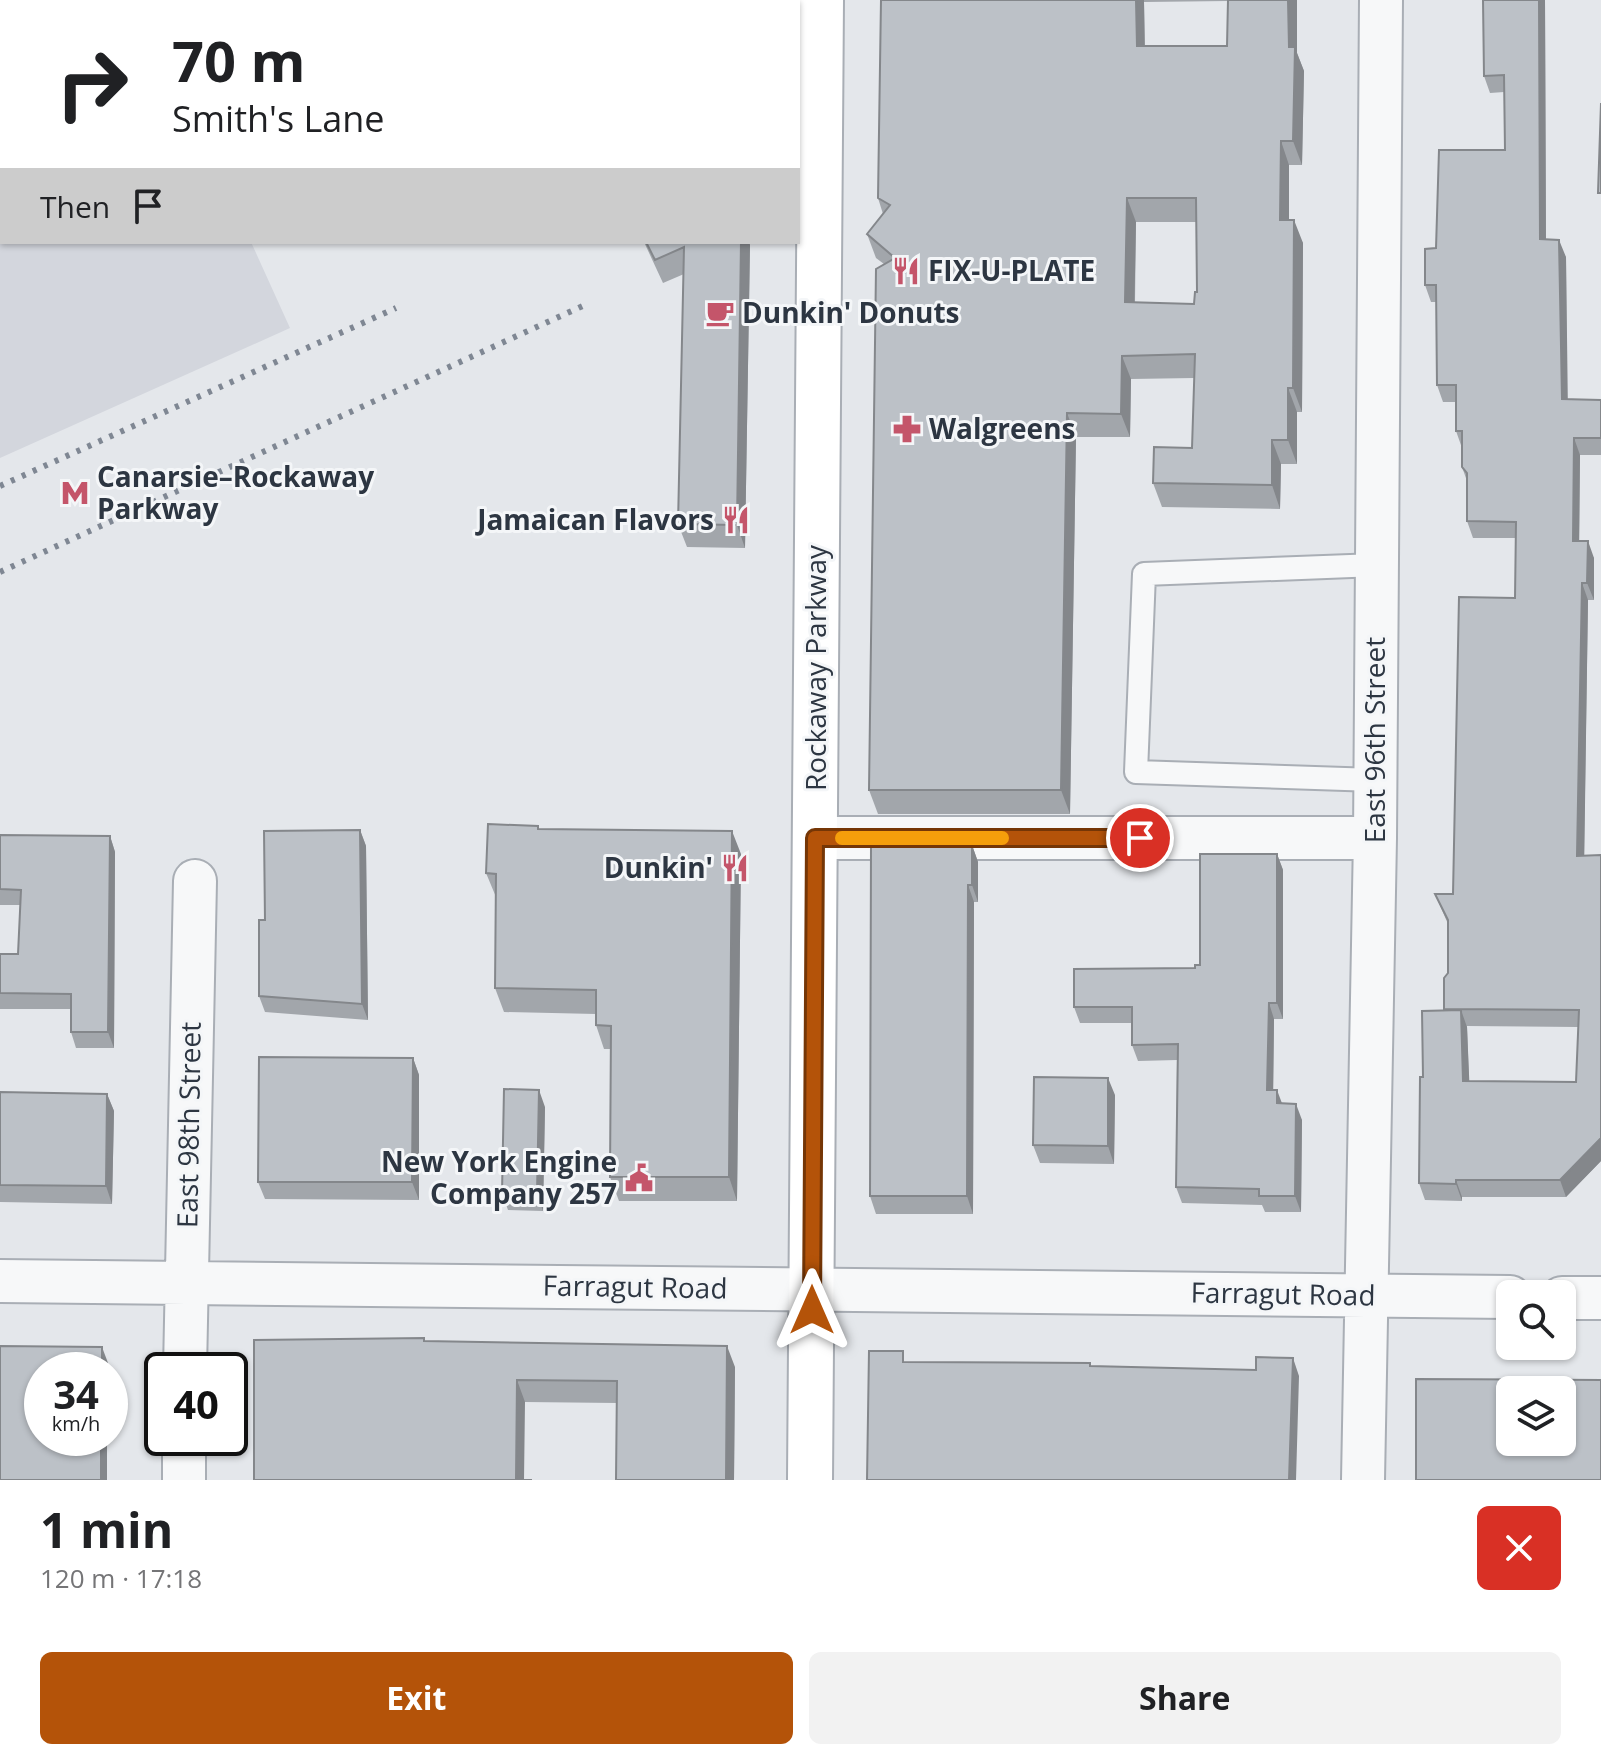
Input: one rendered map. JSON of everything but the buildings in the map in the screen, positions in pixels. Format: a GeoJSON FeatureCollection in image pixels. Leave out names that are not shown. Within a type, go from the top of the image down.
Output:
{"type":"FeatureCollection","features":[{"type":"Feature","properties":{"kind":"street","name":"Rockaway Parkway"},"geometry":{"type":"LineString","coordinates":[[810,1480],[821,0]]}},
{"type":"Feature","properties":{"kind":"street","name":"East 96th Street"},"geometry":{"type":"LineString","coordinates":[[1363,1480],[1375,838],[1381,0]]}},
{"type":"Feature","properties":{"kind":"street"},"geometry":{"type":"LineString","coordinates":[[815,838],[1375,838]]}},
{"type":"Feature","properties":{"kind":"street","name":"East 98th Street"},"geometry":{"type":"LineString","coordinates":[[185,1352],[195,881]]}},
{"type":"Feature","properties":{"kind":"street","name":"Farragut Road"},"geometry":{"type":"LineString","coordinates":[[0,1281],[1496,1297]]}},
{"type":"Feature","properties":{"kind":"street"},"geometry":{"type":"LineString","coordinates":[[1576,1298],[1601,1298]]}},
{"type":"Feature","properties":{"kind":"street"},"geometry":{"type":"LineString","coordinates":[[184,1456],[184,1480]]}},
{"type":"Feature","properties":{"kind":"lane"},"geometry":{"type":"LineString","coordinates":[[1375,780],[1136,772],[1144,574],[1377,565]]}},
{"type":"Feature","properties":{"kind":"shaded area"},"geometry":{"type":"Polygon","coordinates":[[[0,244],[252,244],[290,328],[0,458],[0,244]]]}},
{"type":"Feature","properties":{"kind":"railway"},"geometry":{"type":"LineString","coordinates":[[0,572],[587,304]]}},
{"type":"Feature","properties":{"kind":"railway"},"geometry":{"type":"LineString","coordinates":[[0,486],[396,308]]}},
{"type":"Feature","properties":{"kind":"slow traffic"},"geometry":{"type":"LineString","coordinates":[[842,838],[1002,838]]}},
{"type":"Feature","properties":{"kind":"place","name":"FIX-U-PLATE"},"geometry":{"type":"Point","coordinates":[906,271]}},
{"type":"Feature","properties":{"kind":"place","name":"Dunkin' Donuts"},"geometry":{"type":"Point","coordinates":[720,313]}},
{"type":"Feature","properties":{"kind":"place","name":"Walgreens"},"geometry":{"type":"Point","coordinates":[907,429]}},
{"type":"Feature","properties":{"kind":"place","name":"Canarsie–Rockaway Parkway"},"geometry":{"type":"Point","coordinates":[75,493]}},
{"type":"Feature","properties":{"kind":"place","name":"Jamaican Flavors"},"geometry":{"type":"Point","coordinates":[736,520]}},
{"type":"Feature","properties":{"kind":"place","name":"Dunkin'"},"geometry":{"type":"Point","coordinates":[735,868]}},
{"type":"Feature","properties":{"kind":"place","name":"New York Engine Company 257"},"geometry":{"type":"Point","coordinates":[639,1178]}},
{"type":"Feature","properties":{"kind":"route"},"geometry":{"type":"LineString","coordinates":[[812,1310],[815,838],[1140,838]]}}]}
